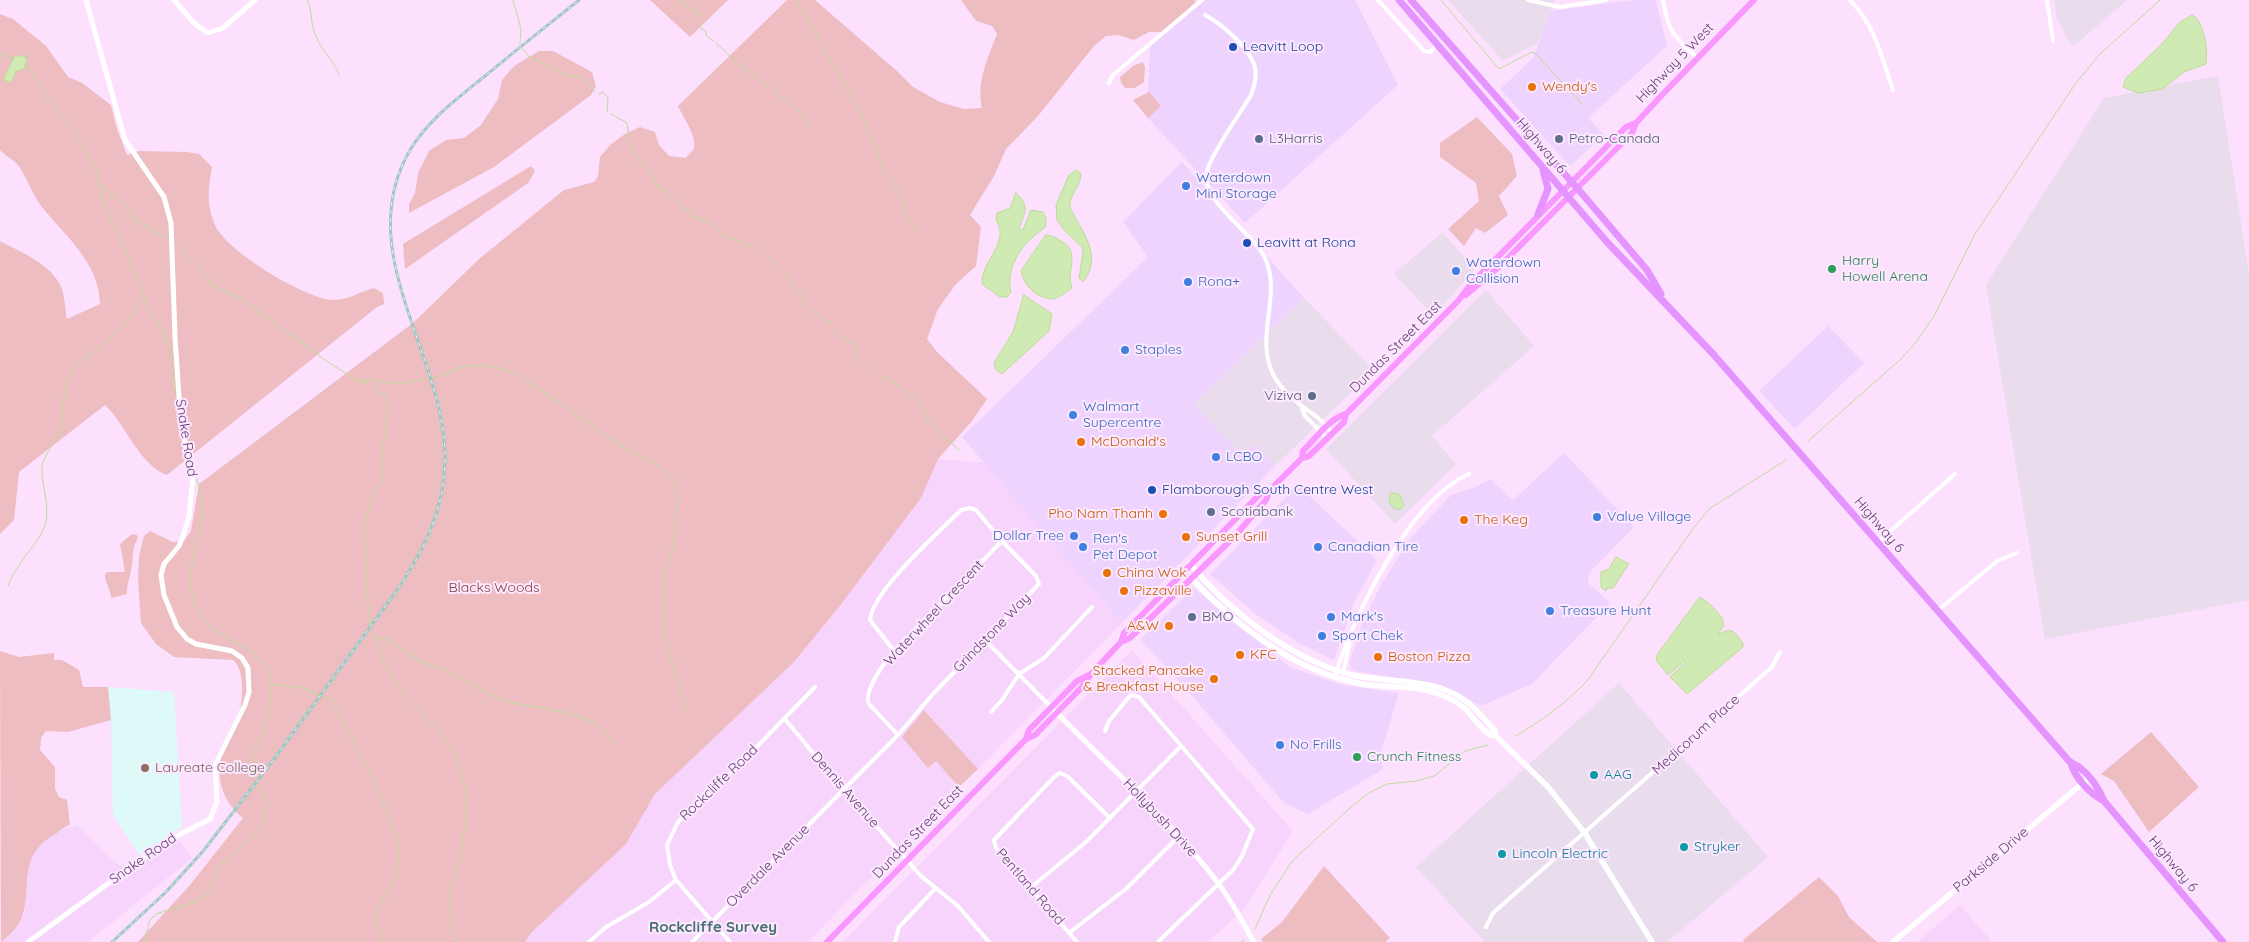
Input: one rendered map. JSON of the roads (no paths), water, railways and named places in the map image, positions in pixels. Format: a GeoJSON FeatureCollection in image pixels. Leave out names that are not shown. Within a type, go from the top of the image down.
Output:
{"type":"FeatureCollection","features":[{"type":"Feature","properties":{"kind":"highway","name":"Highway 6"},"geometry":{"type":"LineString","coordinates":[[1399,0],[1446,52],[1568,197],[1614,249],[1668,304],[1938,610],[2071,763],[2073,771],[2100,792],[2104,801],[2223,942]]}},
{"type":"Feature","properties":{"kind":"highway","name":"Highway 6"},"geometry":{"type":"LineString","coordinates":[[1411,0],[1578,188],[1647,270],[1668,304]]}},
{"type":"Feature","properties":{"kind":"highway"},"geometry":{"type":"LineString","coordinates":[[1538,214],[1548,189],[1541,165]]}},
{"type":"Feature","properties":{"kind":"main road","name":"Highway 5 West"},"geometry":{"type":"LineString","coordinates":[[1568,197],[1632,133],[1636,123],[1696,58],[1754,0]]}},
{"type":"Feature","properties":{"kind":"main road","name":"Highway 5 West"},"geometry":{"type":"LineString","coordinates":[[1562,190],[1626,127],[1636,123]]}},
{"type":"Feature","properties":{"kind":"main road","name":"Dundas Street East"},"geometry":{"type":"LineString","coordinates":[[1463,297],[1471,284],[1562,190]]}},
{"type":"Feature","properties":{"kind":"main road","name":"Dundas Street East"},"geometry":{"type":"LineString","coordinates":[[1302,458],[1303,451],[1327,427],[1340,416],[1346,414],[1463,297],[1501,265],[1568,197]]}},
{"type":"Feature","properties":{"kind":"main road","name":"Dundas Street East"},"geometry":{"type":"LineString","coordinates":[[828,942],[1026,739],[1035,735],[1057,713],[1121,642],[1130,638],[1234,536],[1266,500],[1270,490],[1302,458],[1309,456],[1344,422],[1346,414]]}},
{"type":"Feature","properties":{"kind":"main road","name":"Dundas Street East"},"geometry":{"type":"LineString","coordinates":[[1121,642],[1124,633],[1184,570],[1262,492],[1270,490]]}},
{"type":"Feature","properties":{"kind":"main road"},"geometry":{"type":"LineString","coordinates":[[1190,564],[1194,575],[1218,604],[1262,640],[1294,658],[1374,686],[1442,692],[1478,717],[1490,735],[1496,736],[1548,787],[1584,832],[1652,942]]}},
{"type":"Feature","properties":{"kind":"main road","name":"Dundas Street East"},"geometry":{"type":"LineString","coordinates":[[1026,739],[1029,730],[1077,681],[1091,674]]}},
{"type":"Feature","properties":{"kind":"main road","name":"Parkside Drive"},"geometry":{"type":"LineString","coordinates":[[1893,942],[2086,780]]}},
{"type":"Feature","properties":{"kind":"street","name":"Snake Road"},"geometry":{"type":"LineString","coordinates":[[28,942],[165,842],[210,819],[217,802],[215,765],[245,705],[250,678],[245,662],[232,651],[196,644],[181,634],[164,595],[161,574],[164,564],[179,546],[183,536],[189,517],[193,478],[181,427],[173,300],[171,223],[164,197],[125,140],[86,0]]}},
{"type":"Feature","properties":{"kind":"street"},"geometry":{"type":"LineString","coordinates":[[174,0],[194,23],[208,34],[223,28],[255,0]]}},
{"type":"Feature","properties":{"kind":"street"},"geometry":{"type":"LineString","coordinates":[[1109,82],[1113,75],[1202,0]]}},
{"type":"Feature","properties":{"kind":"street"},"geometry":{"type":"LineString","coordinates":[[1378,0],[1424,50],[1430,52],[1438,44]]}},
{"type":"Feature","properties":{"kind":"street"},"geometry":{"type":"LineString","coordinates":[[1528,0],[1560,7],[1606,0]]}},
{"type":"Feature","properties":{"kind":"street"},"geometry":{"type":"LineString","coordinates":[[1663,0],[1668,27],[1675,37],[1696,58]]}},
{"type":"Feature","properties":{"kind":"street"},"geometry":{"type":"LineString","coordinates":[[1850,0],[1867,20],[1876,36],[1893,90]]}},
{"type":"Feature","properties":{"kind":"street"},"geometry":{"type":"LineString","coordinates":[[2046,0],[2053,41]]}},
{"type":"Feature","properties":{"kind":"street"},"geometry":{"type":"LineString","coordinates":[[1205,15],[1219,23],[1250,57],[1255,68],[1256,82],[1251,95],[1208,166],[1206,179],[1220,206],[1264,257],[1270,279],[1270,303],[1265,343],[1268,362],[1276,379],[1302,408],[1305,416],[1327,438]]}},
{"type":"Feature","properties":{"kind":"street"},"geometry":{"type":"LineString","coordinates":[[1446,52],[1452,47]]}},
{"type":"Feature","properties":{"kind":"street"},"geometry":{"type":"LineString","coordinates":[[1302,408],[1310,411],[1333,432]]}},
{"type":"Feature","properties":{"kind":"street"},"geometry":{"type":"LineString","coordinates":[[1343,675],[1350,640],[1368,595],[1396,548],[1438,497],[1461,477],[1469,474]]}},
{"type":"Feature","properties":{"kind":"street"},"geometry":{"type":"LineString","coordinates":[[1878,542],[1955,474]]}},
{"type":"Feature","properties":{"kind":"street","name":"Grindstone Way"},"geometry":{"type":"LineString","coordinates":[[844,790],[1039,584],[1036,576],[1002,541],[976,510],[970,508],[961,510],[885,587],[870,614],[870,620],[872,626],[894,651]]}},
{"type":"Feature","properties":{"kind":"street","name":"Waterwheel Crescent"},"geometry":{"type":"LineString","coordinates":[[898,735],[869,704],[867,699],[884,663],[1002,541]]}},
{"type":"Feature","properties":{"kind":"street"},"geometry":{"type":"LineString","coordinates":[[1938,610],[1997,561],[2017,553]]}},
{"type":"Feature","properties":{"kind":"street"},"geometry":{"type":"LineString","coordinates":[[1184,570],[1194,575]]}},
{"type":"Feature","properties":{"kind":"street"},"geometry":{"type":"LineString","coordinates":[[991,712],[1002,700],[1019,674],[1044,658],[1092,607]]}},
{"type":"Feature","properties":{"kind":"street"},"geometry":{"type":"LineString","coordinates":[[1336,673],[1347,643],[1350,640]]}},
{"type":"Feature","properties":{"kind":"street"},"geometry":{"type":"LineString","coordinates":[[986,641],[1051,707]]}},
{"type":"Feature","properties":{"kind":"street","name":"Medicorum Place"},"geometry":{"type":"LineString","coordinates":[[1486,928],[1493,913],[1772,667],[1780,652]]}},
{"type":"Feature","properties":{"kind":"street","name":"Rockcliffe Road"},"geometry":{"type":"LineString","coordinates":[[676,880],[670,865],[667,845],[678,822],[739,765],[815,687]]}},
{"type":"Feature","properties":{"kind":"street"},"geometry":{"type":"LineString","coordinates":[[1106,731],[1109,721],[1129,696],[1135,695],[1148,706],[1252,829],[1237,865],[1219,885],[1158,942]]}},
{"type":"Feature","properties":{"kind":"street","name":"Hollybush Drive"},"geometry":{"type":"LineString","coordinates":[[1051,707],[1179,836],[1219,885],[1253,942]]}},
{"type":"Feature","properties":{"kind":"street","name":"Dennis Avenue"},"geometry":{"type":"LineString","coordinates":[[784,718],[844,790],[908,860],[935,889],[958,906],[989,942]]}},
{"type":"Feature","properties":{"kind":"street"},"geometry":{"type":"LineString","coordinates":[[1030,888],[1086,842],[1181,746]]}},
{"type":"Feature","properties":{"kind":"street","name":"Pentland Road"},"geometry":{"type":"LineString","coordinates":[[1077,942],[996,848],[994,840],[1060,773],[1067,776],[1110,818]]}},
{"type":"Feature","properties":{"kind":"street","name":"Overdale Avenue"},"geometry":{"type":"LineString","coordinates":[[692,942],[844,790]]}},
{"type":"Feature","properties":{"kind":"street"},"geometry":{"type":"LineString","coordinates":[[1069,934],[1127,888],[1179,836]]}},
{"type":"Feature","properties":{"kind":"street"},"geometry":{"type":"LineString","coordinates":[[590,942],[606,927],[649,902],[676,880],[730,942]]}},
{"type":"Feature","properties":{"kind":"street"},"geometry":{"type":"LineString","coordinates":[[895,942],[899,927],[935,889]]}},
{"type":"Feature","properties":{"kind":"waterway"},"geometry":{"type":"LineString","coordinates":[[307,0],[313,30],[339,74]]}},
{"type":"Feature","properties":{"kind":"waterway"},"geometry":{"type":"LineString","coordinates":[[513,0],[521,29],[520,43]]}},
{"type":"Feature","properties":{"kind":"waterway"},"geometry":{"type":"LineString","coordinates":[[677,0],[700,14],[700,19]]}},
{"type":"Feature","properties":{"kind":"waterway"},"geometry":{"type":"LineString","coordinates":[[796,0],[820,41]]}},
{"type":"Feature","properties":{"kind":"waterway"},"geometry":{"type":"LineString","coordinates":[[1441,0],[1499,69],[1532,52],[1537,55],[1583,105]]}},
{"type":"Feature","properties":{"kind":"waterway"},"geometry":{"type":"LineString","coordinates":[[1808,441],[1901,359],[1917,341],[1934,316],[1975,234],[2076,83],[2100,54],[2160,0]]}},
{"type":"Feature","properties":{"kind":"waterway"},"geometry":{"type":"LineString","coordinates":[[701,24],[701,29],[706,31],[706,35],[713,41]]}},
{"type":"Feature","properties":{"kind":"waterway"},"geometry":{"type":"LineString","coordinates":[[716,43],[736,62],[770,88]]}},
{"type":"Feature","properties":{"kind":"waterway"},"geometry":{"type":"LineString","coordinates":[[822,46],[863,116],[883,168],[902,197],[907,218],[916,230]]}},
{"type":"Feature","properties":{"kind":"waterway"},"geometry":{"type":"LineString","coordinates":[[523,49],[530,58],[565,75],[581,77],[595,92]]}},
{"type":"Feature","properties":{"kind":"waterway"},"geometry":{"type":"LineString","coordinates":[[0,53],[12,59]]}},
{"type":"Feature","properties":{"kind":"waterway"},"geometry":{"type":"LineString","coordinates":[[27,65],[45,96],[73,128],[97,173],[103,204],[119,236],[149,308],[163,331],[170,351],[176,394]]}},
{"type":"Feature","properties":{"kind":"waterway"},"geometry":{"type":"LineString","coordinates":[[774,91],[797,110],[812,127]]}},
{"type":"Feature","properties":{"kind":"waterway"},"geometry":{"type":"LineString","coordinates":[[599,94],[603,92],[608,98],[607,112]]}},
{"type":"Feature","properties":{"kind":"waterway"},"geometry":{"type":"LineString","coordinates":[[611,114],[627,123],[631,150],[639,161],[648,168],[658,187],[682,207],[692,212],[694,217],[707,221],[723,235],[740,241]]}},
{"type":"Feature","properties":{"kind":"waterway"},"geometry":{"type":"LineString","coordinates":[[98,182],[126,207],[135,220],[168,239]]}},
{"type":"Feature","properties":{"kind":"waterway"},"geometry":{"type":"LineString","coordinates":[[744,243],[755,248]]}},
{"type":"Feature","properties":{"kind":"waterway"},"geometry":{"type":"LineString","coordinates":[[176,245],[209,278],[212,285],[242,299],[325,360],[358,381],[368,384]]}},
{"type":"Feature","properties":{"kind":"waterway"},"geometry":{"type":"LineString","coordinates":[[769,257],[780,269]]}},
{"type":"Feature","properties":{"kind":"waterway"},"geometry":{"type":"LineString","coordinates":[[784,273],[799,290],[805,305]]}},
{"type":"Feature","properties":{"kind":"waterway"},"geometry":{"type":"LineString","coordinates":[[8,586],[11,578],[44,528],[47,506],[42,467],[59,433],[64,394],[71,373],[82,360],[116,333],[145,298]]}},
{"type":"Feature","properties":{"kind":"waterway"},"geometry":{"type":"LineString","coordinates":[[807,308],[832,324]]}},
{"type":"Feature","properties":{"kind":"waterway"},"geometry":{"type":"LineString","coordinates":[[835,328],[839,335],[855,346],[856,355],[863,362]]}},
{"type":"Feature","properties":{"kind":"waterway"},"geometry":{"type":"LineString","coordinates":[[866,365],[870,370]]}},
{"type":"Feature","properties":{"kind":"waterway"},"geometry":{"type":"LineString","coordinates":[[432,378],[466,366],[497,368],[518,375]]}},
{"type":"Feature","properties":{"kind":"waterway"},"geometry":{"type":"LineString","coordinates":[[883,376],[901,387]]}},
{"type":"Feature","properties":{"kind":"waterway"},"geometry":{"type":"LineString","coordinates":[[523,378],[620,445],[657,464],[676,481],[677,513],[673,546],[666,566],[663,618],[667,645],[686,710]]}},
{"type":"Feature","properties":{"kind":"waterway"},"geometry":{"type":"LineString","coordinates":[[372,380],[395,384],[427,379]]}},
{"type":"Feature","properties":{"kind":"waterway"},"geometry":{"type":"LineString","coordinates":[[359,381],[368,380]]}},
{"type":"Feature","properties":{"kind":"waterway"},"geometry":{"type":"LineString","coordinates":[[372,386],[385,396],[388,405],[382,458],[382,481],[373,492],[365,524],[369,626],[379,644],[379,651],[385,664],[398,687],[438,730],[456,756],[466,790],[465,824],[461,855],[450,888],[450,909],[455,942]]}},
{"type":"Feature","properties":{"kind":"waterway"},"geometry":{"type":"LineString","coordinates":[[905,390],[921,405],[929,423],[959,450]]}},
{"type":"Feature","properties":{"kind":"waterway"},"geometry":{"type":"LineString","coordinates":[[1516,736],[1553,711],[1587,681],[1692,530],[1709,509],[1786,460]]}},
{"type":"Feature","properties":{"kind":"waterway"},"geometry":{"type":"LineString","coordinates":[[195,476],[201,493],[202,509],[191,573],[191,589],[195,606],[202,618],[211,627],[257,655],[265,665],[272,682],[264,730],[252,760],[255,780]]}},
{"type":"Feature","properties":{"kind":"waterway"},"geometry":{"type":"LineString","coordinates":[[376,637],[392,642],[415,658],[458,676],[505,701],[566,712],[594,723],[606,732],[616,745]]}},
{"type":"Feature","properties":{"kind":"waterway"},"geometry":{"type":"LineString","coordinates":[[272,684],[303,688],[331,699],[377,786],[398,842],[399,859],[396,878],[378,908],[376,923],[383,942]]}},
{"type":"Feature","properties":{"kind":"waterway"},"geometry":{"type":"LineString","coordinates":[[1255,929],[1270,895],[1293,860],[1367,794],[1387,784],[1416,781],[1434,776],[1465,751],[1488,745]]}},
{"type":"Feature","properties":{"kind":"waterway"},"geometry":{"type":"LineString","coordinates":[[144,942],[150,920],[156,914],[198,901],[209,892],[218,867],[257,833],[264,824],[267,802],[258,785]]}},
{"type":"Feature","properties":{"kind":"railway"},"geometry":{"type":"LineString","coordinates":[[112,942],[166,892],[204,850],[274,759],[395,593],[423,547],[436,514],[444,480],[445,461],[442,422],[432,383],[395,266],[390,227],[394,189],[410,150],[435,119],[464,93],[579,0]]}},
{"type":"Feature","properties":{"kind":"place","name":"Leavitt Loop"},"geometry":{"type":"Point","coordinates":[1233,47]}},
{"type":"Feature","properties":{"kind":"place","name":"Wendy's"},"geometry":{"type":"Point","coordinates":[1532,87]}},
{"type":"Feature","properties":{"kind":"place","name":"L3Harris"},"geometry":{"type":"Point","coordinates":[1259,139]}},
{"type":"Feature","properties":{"kind":"place","name":"Petro-Canada"},"geometry":{"type":"Point","coordinates":[1559,139]}},
{"type":"Feature","properties":{"kind":"place","name":"Waterdown Mini Storage"},"geometry":{"type":"Point","coordinates":[1186,186]}},
{"type":"Feature","properties":{"kind":"place","name":"Leavitt at Rona"},"geometry":{"type":"Point","coordinates":[1247,243]}},
{"type":"Feature","properties":{"kind":"place","name":"Harry Howell Arena"},"geometry":{"type":"Point","coordinates":[1832,269]}},
{"type":"Feature","properties":{"kind":"place","name":"Waterdown Collision"},"geometry":{"type":"Point","coordinates":[1456,271]}},
{"type":"Feature","properties":{"kind":"place","name":"Rona+"},"geometry":{"type":"Point","coordinates":[1188,282]}},
{"type":"Feature","properties":{"kind":"place","name":"Staples"},"geometry":{"type":"Point","coordinates":[1125,350]}},
{"type":"Feature","properties":{"kind":"place","name":"Viziva"},"geometry":{"type":"Point","coordinates":[1312,396]}},
{"type":"Feature","properties":{"kind":"place","name":"Walmart Supercentre"},"geometry":{"type":"Point","coordinates":[1073,415]}},
{"type":"Feature","properties":{"kind":"place","name":"McDonald's"},"geometry":{"type":"Point","coordinates":[1081,442]}},
{"type":"Feature","properties":{"kind":"place","name":"LCBO"},"geometry":{"type":"Point","coordinates":[1216,457]}},
{"type":"Feature","properties":{"kind":"place","name":"Flamborough South Centre West"},"geometry":{"type":"Point","coordinates":[1152,490]}},
{"type":"Feature","properties":{"kind":"place","name":"Scotiabank"},"geometry":{"type":"Point","coordinates":[1211,512]}},
{"type":"Feature","properties":{"kind":"place","name":"Pho Nam Thanh"},"geometry":{"type":"Point","coordinates":[1163,514]}},
{"type":"Feature","properties":{"kind":"place","name":"Value Village"},"geometry":{"type":"Point","coordinates":[1597,517]}},
{"type":"Feature","properties":{"kind":"place","name":"The Keg"},"geometry":{"type":"Point","coordinates":[1464,520]}},
{"type":"Feature","properties":{"kind":"place","name":"Dollar Tree"},"geometry":{"type":"Point","coordinates":[1074,536]}},
{"type":"Feature","properties":{"kind":"place","name":"Sunset Grill"},"geometry":{"type":"Point","coordinates":[1186,537]}},
{"type":"Feature","properties":{"kind":"place","name":"Ren's Pet Depot"},"geometry":{"type":"Point","coordinates":[1083,547]}},
{"type":"Feature","properties":{"kind":"place","name":"Canadian Tire"},"geometry":{"type":"Point","coordinates":[1318,547]}},
{"type":"Feature","properties":{"kind":"place","name":"China Wok"},"geometry":{"type":"Point","coordinates":[1107,573]}},
{"type":"Feature","properties":{"kind":"place","name":"Pizzaville"},"geometry":{"type":"Point","coordinates":[1124,591]}},
{"type":"Feature","properties":{"kind":"place","name":"Treasure Hunt"},"geometry":{"type":"Point","coordinates":[1550,611]}},
{"type":"Feature","properties":{"kind":"place","name":"BMO"},"geometry":{"type":"Point","coordinates":[1192,617]}},
{"type":"Feature","properties":{"kind":"place","name":"Mark's"},"geometry":{"type":"Point","coordinates":[1331,617]}},
{"type":"Feature","properties":{"kind":"place","name":"A&W"},"geometry":{"type":"Point","coordinates":[1169,626]}},
{"type":"Feature","properties":{"kind":"place","name":"Sport Chek"},"geometry":{"type":"Point","coordinates":[1322,636]}},
{"type":"Feature","properties":{"kind":"place","name":"KFC"},"geometry":{"type":"Point","coordinates":[1240,655]}},
{"type":"Feature","properties":{"kind":"place","name":"Boston Pizza"},"geometry":{"type":"Point","coordinates":[1378,657]}},
{"type":"Feature","properties":{"kind":"place","name":"Stacked Pancake & Breakfast House"},"geometry":{"type":"Point","coordinates":[1214,679]}},
{"type":"Feature","properties":{"kind":"place","name":"No Frills"},"geometry":{"type":"Point","coordinates":[1280,745]}},
{"type":"Feature","properties":{"kind":"place","name":"Crunch Fitness"},"geometry":{"type":"Point","coordinates":[1357,757]}},
{"type":"Feature","properties":{"kind":"place","name":"Laureate College"},"geometry":{"type":"Point","coordinates":[145,768]}},
{"type":"Feature","properties":{"kind":"place","name":"AAG"},"geometry":{"type":"Point","coordinates":[1594,775]}},
{"type":"Feature","properties":{"kind":"place","name":"Stryker"},"geometry":{"type":"Point","coordinates":[1684,847]}},
{"type":"Feature","properties":{"kind":"place","name":"Lincoln Electric"},"geometry":{"type":"Point","coordinates":[1502,854]}},
{"type":"Feature","properties":{"kind":"district","name":"Rockcliffe Survey"},"geometry":{"type":"Point","coordinates":[713,927]}},
{"type":"Feature","properties":{"kind":"park label","name":"Blacks Woods"},"geometry":{"type":"Point","coordinates":[494,588]}}]}
